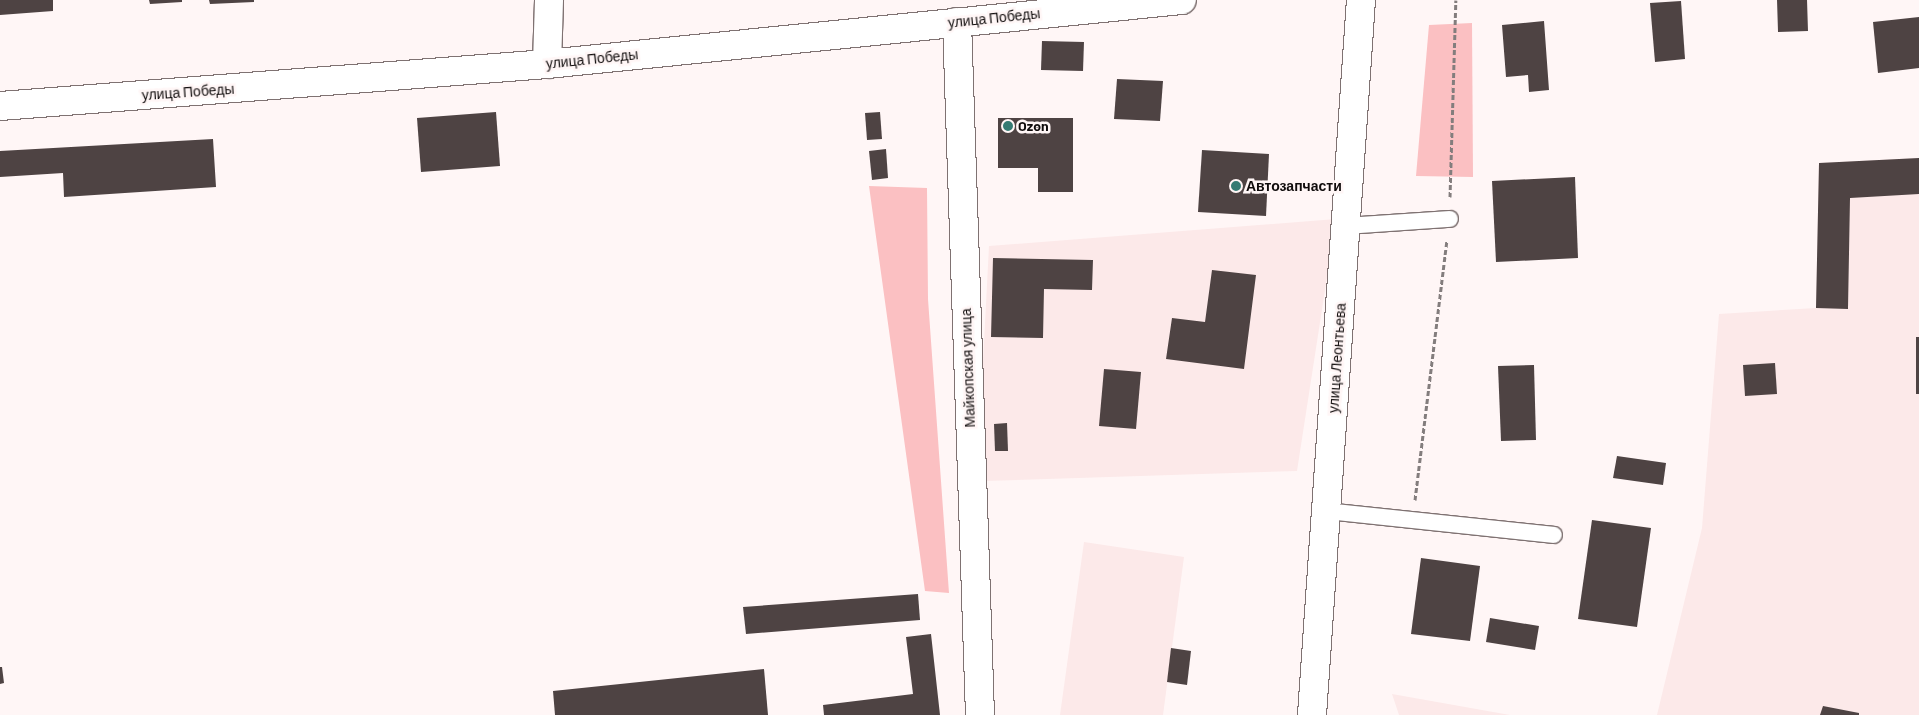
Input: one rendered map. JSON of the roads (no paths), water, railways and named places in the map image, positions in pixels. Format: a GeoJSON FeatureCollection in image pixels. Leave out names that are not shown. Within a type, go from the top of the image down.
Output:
{"type":"FeatureCollection","features":[{"type":"Feature","properties":{"kind":"street"},"geometry":{"type":"LineString","coordinates":[[547,64],[549,0]]}},
{"type":"Feature","properties":{"kind":"street","name":"улица Победы"},"geometry":{"type":"LineString","coordinates":[[0,106],[547,64],[1182,0]]}},
{"type":"Feature","properties":{"kind":"street","name":"улица Леонтьева"},"geometry":{"type":"LineString","coordinates":[[1312,715],[1361,0]]}},
{"type":"Feature","properties":{"kind":"street","name":"Майкопская улица"},"geometry":{"type":"LineString","coordinates":[[957,22],[980,715]]}},
{"type":"Feature","properties":{"kind":"lane"},"geometry":{"type":"LineString","coordinates":[[1346,226],[1450,219]]}},
{"type":"Feature","properties":{"kind":"lane"},"geometry":{"type":"LineString","coordinates":[[1326,511],[1554,535]]}},
{"type":"Feature","properties":{"kind":"place","name":"Ozon"},"geometry":{"type":"Point","coordinates":[1008,126]}},
{"type":"Feature","properties":{"kind":"place","name":"Автозапчасти"},"geometry":{"type":"Point","coordinates":[1236,186]}}]}
